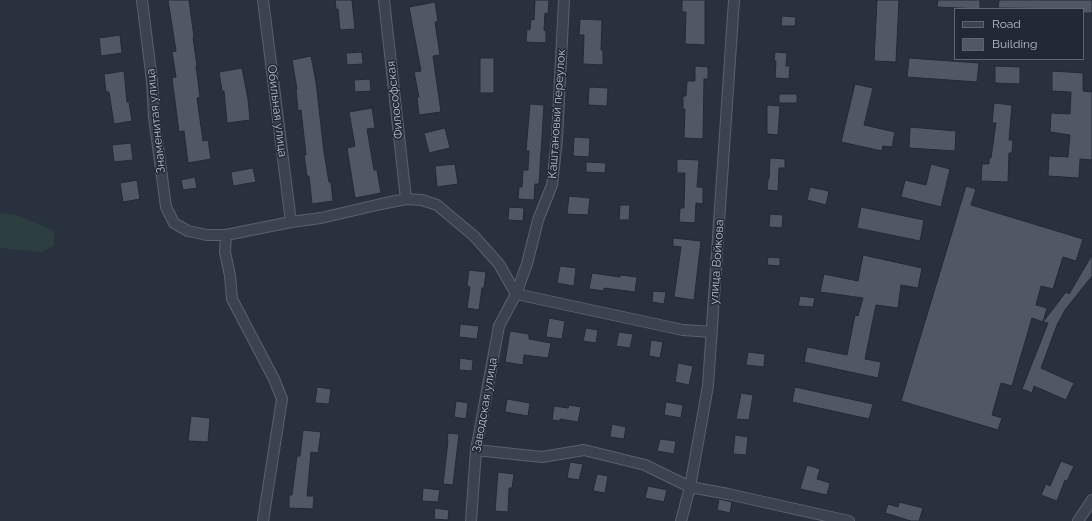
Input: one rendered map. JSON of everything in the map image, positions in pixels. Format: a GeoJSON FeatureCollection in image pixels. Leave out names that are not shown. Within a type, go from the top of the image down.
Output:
{"type":"FeatureCollection","features":[{"type":"Feature","properties":{"kind":"street","name":"Знаменитая улица"},"geometry":{"type":"LineString","coordinates":[[142,0],[152,81],[154,117],[166,207],[174,223],[188,231],[207,235],[226,235]]}},
{"type":"Feature","properties":{"kind":"street","name":"Обильная улица"},"geometry":{"type":"LineString","coordinates":[[263,0],[291,222]]}},
{"type":"Feature","properties":{"kind":"street","name":"Философская"},"geometry":{"type":"LineString","coordinates":[[384,0],[406,199]]}},
{"type":"Feature","properties":{"kind":"street","name":"Каштановый переулок"},"geometry":{"type":"LineString","coordinates":[[516,294],[527,264],[538,220],[552,185],[557,139],[564,0]]}},
{"type":"Feature","properties":{"kind":"street","name":"улица Войкова"},"geometry":{"type":"LineString","coordinates":[[681,521],[690,487],[708,386],[734,0]]}},
{"type":"Feature","properties":{"kind":"street"},"geometry":{"type":"LineString","coordinates":[[263,521],[282,399],[274,379],[232,299],[230,276],[225,252],[226,235],[291,222],[321,218],[406,199],[422,200],[436,205],[474,236],[498,264],[516,294],[683,330],[712,332]]}},
{"type":"Feature","properties":{"kind":"street","name":"Заводская улица"},"geometry":{"type":"LineString","coordinates":[[471,521],[476,450],[499,326],[516,294]]}},
{"type":"Feature","properties":{"kind":"street"},"geometry":{"type":"LineString","coordinates":[[476,450],[542,457],[584,450],[644,465],[690,487],[848,521]]}},
{"type":"Feature","properties":{"kind":"street"},"geometry":{"type":"LineString","coordinates":[[1078,521],[1092,500]]}},
{"type":"Feature","properties":{"kind":"shaded area"},"geometry":{"type":"Polygon","coordinates":[[[0,213],[17,215],[54,231],[54,246],[42,252],[0,248],[0,213]]]}},
{"type":"Feature","properties":{"kind":"building"},"geometry":{"type":"Polygon","coordinates":[[[168,0],[189,0],[200,97],[197,98],[203,141],[208,140],[211,159],[188,163],[184,131],[179,132],[172,78],[176,77],[172,52],[176,51],[168,0]]]}},
{"type":"Feature","properties":{"kind":"building"},"geometry":{"type":"Polygon","coordinates":[[[335,0],[352,0],[355,29],[340,30],[338,9],[336,9],[335,0]]]}},
{"type":"Feature","properties":{"kind":"building"},"geometry":{"type":"Polygon","coordinates":[[[535,0],[549,0],[548,14],[545,13],[544,30],[546,31],[546,43],[526,42],[527,29],[530,30],[531,19],[534,20],[535,0]]]}},
{"type":"Feature","properties":{"kind":"building"},"geometry":{"type":"Polygon","coordinates":[[[682,0],[705,0],[705,45],[685,44],[686,12],[682,12],[682,0]]]}},
{"type":"Feature","properties":{"kind":"building"},"geometry":{"type":"Polygon","coordinates":[[[877,0],[899,0],[896,62],[874,61],[877,0]]]}},
{"type":"Feature","properties":{"kind":"building"},"geometry":{"type":"Polygon","coordinates":[[[938,0],[980,0],[980,8],[937,7],[938,0]]]}},
{"type":"Feature","properties":{"kind":"building"},"geometry":{"type":"Polygon","coordinates":[[[999,0],[1092,0],[1092,13],[1084,13],[1084,8],[998,8],[999,0]]]}},
{"type":"Feature","properties":{"kind":"building"},"geometry":{"type":"Polygon","coordinates":[[[435,2],[438,21],[435,22],[440,55],[433,56],[441,112],[419,115],[417,97],[419,97],[414,72],[421,71],[409,7],[435,2]]]}},
{"type":"Feature","properties":{"kind":"building"},"geometry":{"type":"Polygon","coordinates":[[[782,16],[796,17],[795,26],[781,26],[782,16]]]}},
{"type":"Feature","properties":{"kind":"building"},"geometry":{"type":"Polygon","coordinates":[[[580,19],[602,20],[601,50],[603,50],[603,65],[583,64],[584,35],[579,35],[580,19]]]}},
{"type":"Feature","properties":{"kind":"building"},"geometry":{"type":"Polygon","coordinates":[[[120,35],[122,53],[101,56],[99,38],[120,35]]]}},
{"type":"Feature","properties":{"kind":"building"},"geometry":{"type":"Polygon","coordinates":[[[362,52],[363,64],[347,65],[346,53],[362,52]]]}},
{"type":"Feature","properties":{"kind":"building"},"geometry":{"type":"Polygon","coordinates":[[[775,52],[787,53],[786,66],[790,66],[789,79],[775,78],[775,52]]]}},
{"type":"Feature","properties":{"kind":"building"},"geometry":{"type":"Polygon","coordinates":[[[311,56],[316,82],[324,152],[329,182],[331,182],[333,201],[312,204],[309,176],[307,176],[304,155],[306,155],[301,110],[298,111],[297,89],[292,60],[311,56]]]}},
{"type":"Feature","properties":{"kind":"building"},"geometry":{"type":"Polygon","coordinates":[[[480,58],[494,58],[494,93],[480,93],[480,58]]]}},
{"type":"Feature","properties":{"kind":"building"},"geometry":{"type":"Polygon","coordinates":[[[909,58],[979,63],[977,82],[907,77],[909,58]]]}},
{"type":"Feature","properties":{"kind":"building"},"geometry":{"type":"Polygon","coordinates":[[[695,66],[708,67],[708,79],[704,79],[703,139],[684,138],[685,109],[683,109],[683,96],[686,96],[687,81],[695,81],[695,66]]]}},
{"type":"Feature","properties":{"kind":"building"},"geometry":{"type":"Polygon","coordinates":[[[995,66],[1020,67],[1020,84],[995,83],[995,66]]]}},
{"type":"Feature","properties":{"kind":"building"},"geometry":{"type":"Polygon","coordinates":[[[242,68],[248,99],[250,120],[227,123],[224,91],[222,91],[219,72],[242,68]]]}},
{"type":"Feature","properties":{"kind":"building"},"geometry":{"type":"Polygon","coordinates":[[[124,71],[127,102],[129,102],[132,121],[114,124],[109,92],[106,92],[104,74],[124,71]]]}},
{"type":"Feature","properties":{"kind":"building"},"geometry":{"type":"Polygon","coordinates":[[[1052,71],[1083,73],[1083,91],[1092,92],[1092,160],[1080,159],[1079,178],[1048,176],[1049,156],[1068,157],[1070,135],[1050,132],[1051,113],[1070,114],[1071,92],[1052,91],[1052,71]]]}},
{"type":"Feature","properties":{"kind":"building"},"geometry":{"type":"Polygon","coordinates":[[[370,79],[371,91],[355,92],[354,80],[370,79]]]}},
{"type":"Feature","properties":{"kind":"building"},"geometry":{"type":"Polygon","coordinates":[[[855,84],[873,88],[864,125],[895,132],[892,147],[883,146],[882,151],[841,142],[855,84]]]}},
{"type":"Feature","properties":{"kind":"building"},"geometry":{"type":"Polygon","coordinates":[[[589,87],[608,88],[607,106],[588,105],[589,87]]]}},
{"type":"Feature","properties":{"kind":"building"},"geometry":{"type":"Polygon","coordinates":[[[779,94],[797,94],[797,103],[779,103],[779,94]]]}},
{"type":"Feature","properties":{"kind":"building"},"geometry":{"type":"Polygon","coordinates":[[[994,103],[1012,105],[1009,140],[1013,140],[1012,153],[1009,153],[1008,182],[981,181],[982,164],[989,164],[989,158],[991,158],[996,123],[992,123],[994,103]]]}},
{"type":"Feature","properties":{"kind":"building"},"geometry":{"type":"Polygon","coordinates":[[[530,104],[544,105],[539,184],[535,184],[534,200],[518,199],[519,187],[522,187],[523,170],[528,170],[529,151],[526,151],[530,104]]]}},
{"type":"Feature","properties":{"kind":"building"},"geometry":{"type":"Polygon","coordinates":[[[767,105],[780,106],[778,135],[767,134],[767,105]]]}},
{"type":"Feature","properties":{"kind":"building"},"geometry":{"type":"Polygon","coordinates":[[[372,108],[375,128],[367,129],[374,170],[377,170],[381,193],[355,198],[347,148],[355,146],[349,112],[372,108]]]}},
{"type":"Feature","properties":{"kind":"building"},"geometry":{"type":"Polygon","coordinates":[[[910,127],[956,131],[955,151],[909,148],[910,127]]]}},
{"type":"Feature","properties":{"kind":"building"},"geometry":{"type":"Polygon","coordinates":[[[445,128],[450,148],[429,153],[424,133],[445,128]]]}},
{"type":"Feature","properties":{"kind":"building"},"geometry":{"type":"Polygon","coordinates":[[[574,137],[590,138],[589,157],[573,156],[574,137]]]}},
{"type":"Feature","properties":{"kind":"building"},"geometry":{"type":"Polygon","coordinates":[[[131,143],[133,160],[114,162],[112,145],[131,143]]]}},
{"type":"Feature","properties":{"kind":"building"},"geometry":{"type":"Polygon","coordinates":[[[770,158],[785,159],[785,168],[779,168],[778,191],[767,190],[770,158]]]}},
{"type":"Feature","properties":{"kind":"building"},"geometry":{"type":"Polygon","coordinates":[[[677,159],[699,160],[697,187],[703,187],[703,204],[696,203],[695,223],[679,222],[680,208],[684,208],[685,173],[677,173],[677,159]]]}},
{"type":"Feature","properties":{"kind":"building"},"geometry":{"type":"Polygon","coordinates":[[[586,162],[606,163],[605,173],[586,172],[586,162]]]}},
{"type":"Feature","properties":{"kind":"building"},"geometry":{"type":"Polygon","coordinates":[[[455,164],[458,184],[437,187],[435,166],[455,164]]]}},
{"type":"Feature","properties":{"kind":"building"},"geometry":{"type":"Polygon","coordinates":[[[931,164],[950,169],[941,207],[901,197],[905,180],[926,185],[931,164]]]}},
{"type":"Feature","properties":{"kind":"building"},"geometry":{"type":"Polygon","coordinates":[[[253,168],[256,182],[233,186],[231,172],[253,168]]]}},
{"type":"Feature","properties":{"kind":"building"},"geometry":{"type":"Polygon","coordinates":[[[195,177],[197,188],[183,190],[181,180],[195,177]]]}},
{"type":"Feature","properties":{"kind":"building"},"geometry":{"type":"Polygon","coordinates":[[[137,180],[140,199],[123,202],[120,183],[137,180]]]}},
{"type":"Feature","properties":{"kind":"building"},"geometry":{"type":"Polygon","coordinates":[[[966,186],[976,189],[971,205],[1083,239],[1076,261],[1063,257],[1053,289],[1041,286],[1036,305],[1047,308],[1043,322],[1032,318],[1012,386],[1001,383],[992,415],[1002,418],[998,430],[901,401],[966,186]]]}},
{"type":"Feature","properties":{"kind":"building"},"geometry":{"type":"Polygon","coordinates":[[[810,187],[829,191],[826,205],[807,200],[810,187]]]}},
{"type":"Feature","properties":{"kind":"building"},"geometry":{"type":"Polygon","coordinates":[[[569,196],[590,198],[588,215],[567,214],[569,196]]]}},
{"type":"Feature","properties":{"kind":"building"},"geometry":{"type":"Polygon","coordinates":[[[620,205],[630,205],[629,220],[619,220],[620,205]]]}},
{"type":"Feature","properties":{"kind":"building"},"geometry":{"type":"Polygon","coordinates":[[[509,207],[524,208],[523,221],[508,220],[509,207]]]}},
{"type":"Feature","properties":{"kind":"building"},"geometry":{"type":"Polygon","coordinates":[[[861,207],[924,220],[920,241],[857,228],[861,207]]]}},
{"type":"Feature","properties":{"kind":"building"},"geometry":{"type":"Polygon","coordinates":[[[770,214],[783,215],[782,228],[769,227],[770,214]]]}},
{"type":"Feature","properties":{"kind":"building"},"geometry":{"type":"Polygon","coordinates":[[[673,238],[701,241],[694,300],[674,297],[681,247],[673,246],[673,238]]]}},
{"type":"Feature","properties":{"kind":"building"},"geometry":{"type":"Polygon","coordinates":[[[863,255],[922,268],[918,288],[901,285],[898,308],[876,305],[865,359],[881,362],[878,378],[804,362],[807,347],[847,355],[855,315],[858,316],[863,298],[820,292],[824,274],[858,281],[863,255]]]}},
{"type":"Feature","properties":{"kind":"building"},"geometry":{"type":"Polygon","coordinates":[[[1092,255],[1092,276],[1065,310],[1057,325],[1041,368],[1074,383],[1066,400],[1034,386],[1032,393],[1022,389],[1048,323],[1043,322],[1066,292],[1069,294],[1092,255]]]}},
{"type":"Feature","properties":{"kind":"building"},"geometry":{"type":"Polygon","coordinates":[[[768,257],[780,258],[780,266],[767,265],[768,257]]]}},
{"type":"Feature","properties":{"kind":"building"},"geometry":{"type":"Polygon","coordinates":[[[560,266],[576,268],[574,286],[557,283],[560,266]]]}},
{"type":"Feature","properties":{"kind":"building"},"geometry":{"type":"Polygon","coordinates":[[[469,270],[486,272],[479,310],[467,308],[470,287],[467,286],[469,270]]]}},
{"type":"Feature","properties":{"kind":"building"},"geometry":{"type":"Polygon","coordinates":[[[592,273],[620,277],[620,275],[637,277],[635,292],[604,288],[604,291],[589,289],[592,273]]]}},
{"type":"Feature","properties":{"kind":"building"},"geometry":{"type":"Polygon","coordinates":[[[653,291],[666,292],[664,304],[652,302],[653,291]]]}},
{"type":"Feature","properties":{"kind":"building"},"geometry":{"type":"Polygon","coordinates":[[[800,296],[815,298],[813,307],[798,306],[800,296]]]}},
{"type":"Feature","properties":{"kind":"building"},"geometry":{"type":"Polygon","coordinates":[[[549,318],[565,321],[562,339],[546,337],[549,318]]]}},
{"type":"Feature","properties":{"kind":"building"},"geometry":{"type":"Polygon","coordinates":[[[460,324],[479,326],[477,339],[459,337],[460,324]]]}},
{"type":"Feature","properties":{"kind":"building"},"geometry":{"type":"Polygon","coordinates":[[[586,328],[598,330],[596,343],[583,341],[586,328]]]}},
{"type":"Feature","properties":{"kind":"building"},"geometry":{"type":"Polygon","coordinates":[[[510,331],[529,334],[529,339],[551,343],[548,358],[524,355],[523,365],[505,362],[510,331]]]}},
{"type":"Feature","properties":{"kind":"building"},"geometry":{"type":"Polygon","coordinates":[[[619,332],[633,334],[630,348],[616,346],[619,332]]]}},
{"type":"Feature","properties":{"kind":"building"},"geometry":{"type":"Polygon","coordinates":[[[651,340],[663,342],[660,358],[649,356],[651,340]]]}},
{"type":"Feature","properties":{"kind":"building"},"geometry":{"type":"Polygon","coordinates":[[[748,352],[765,354],[764,367],[746,365],[748,352]]]}},
{"type":"Feature","properties":{"kind":"building"},"geometry":{"type":"Polygon","coordinates":[[[460,358],[473,360],[472,371],[459,370],[460,358]]]}},
{"type":"Feature","properties":{"kind":"building"},"geometry":{"type":"Polygon","coordinates":[[[678,363],[693,366],[689,385],[675,382],[678,363]]]}},
{"type":"Feature","properties":{"kind":"building"},"geometry":{"type":"Polygon","coordinates":[[[317,387],[331,389],[329,404],[315,403],[317,387]]]}},
{"type":"Feature","properties":{"kind":"building"},"geometry":{"type":"Polygon","coordinates":[[[795,387],[873,404],[869,419],[792,402],[795,387]]]}},
{"type":"Feature","properties":{"kind":"building"},"geometry":{"type":"Polygon","coordinates":[[[741,393],[753,395],[749,420],[736,419],[741,393]]]}},
{"type":"Feature","properties":{"kind":"building"},"geometry":{"type":"Polygon","coordinates":[[[507,399],[530,403],[528,416],[505,412],[507,399]]]}},
{"type":"Feature","properties":{"kind":"building"},"geometry":{"type":"Polygon","coordinates":[[[456,401],[468,403],[466,419],[454,417],[456,401]]]}},
{"type":"Feature","properties":{"kind":"building"},"geometry":{"type":"Polygon","coordinates":[[[666,402],[683,405],[681,418],[664,415],[666,402]]]}},
{"type":"Feature","properties":{"kind":"building"},"geometry":{"type":"Polygon","coordinates":[[[569,405],[581,407],[578,422],[560,419],[560,421],[552,420],[554,406],[568,408],[569,405]]]}},
{"type":"Feature","properties":{"kind":"building"},"geometry":{"type":"Polygon","coordinates":[[[191,416],[210,418],[208,442],[188,441],[191,416]]]}},
{"type":"Feature","properties":{"kind":"building"},"geometry":{"type":"Polygon","coordinates":[[[612,424],[626,427],[624,439],[610,437],[612,424]]]}},
{"type":"Feature","properties":{"kind":"building"},"geometry":{"type":"Polygon","coordinates":[[[303,430],[321,432],[318,453],[311,452],[307,496],[314,496],[313,509],[289,508],[289,495],[292,495],[297,456],[300,456],[303,430]]]}},
{"type":"Feature","properties":{"kind":"building"},"geometry":{"type":"Polygon","coordinates":[[[448,433],[459,434],[453,485],[443,484],[448,433]]]}},
{"type":"Feature","properties":{"kind":"building"},"geometry":{"type":"Polygon","coordinates":[[[735,435],[748,437],[746,455],[733,454],[735,435]]]}},
{"type":"Feature","properties":{"kind":"building"},"geometry":{"type":"Polygon","coordinates":[[[660,439],[676,441],[674,454],[657,451],[660,439]]]}},
{"type":"Feature","properties":{"kind":"building"},"geometry":{"type":"Polygon","coordinates":[[[1061,461],[1074,466],[1067,481],[1065,480],[1057,501],[1041,495],[1046,484],[1050,486],[1061,461]]]}},
{"type":"Feature","properties":{"kind":"building"},"geometry":{"type":"Polygon","coordinates":[[[570,462],[583,464],[579,480],[567,478],[570,462]]]}},
{"type":"Feature","properties":{"kind":"building"},"geometry":{"type":"Polygon","coordinates":[[[807,465],[820,469],[817,479],[830,483],[827,495],[800,489],[807,465]]]}},
{"type":"Feature","properties":{"kind":"building"},"geometry":{"type":"Polygon","coordinates":[[[498,472],[514,474],[512,488],[509,488],[508,512],[495,511],[498,472]]]}},
{"type":"Feature","properties":{"kind":"building"},"geometry":{"type":"Polygon","coordinates":[[[597,474],[608,476],[605,493],[593,491],[597,474]]]}},
{"type":"Feature","properties":{"kind":"building"},"geometry":{"type":"Polygon","coordinates":[[[648,486],[667,490],[664,502],[645,498],[648,486]]]}},
{"type":"Feature","properties":{"kind":"building"},"geometry":{"type":"Polygon","coordinates":[[[423,488],[440,490],[438,502],[422,501],[423,488]]]}},
{"type":"Feature","properties":{"kind":"building"},"geometry":{"type":"Polygon","coordinates":[[[719,499],[732,502],[730,513],[717,510],[719,499]]]}},
{"type":"Feature","properties":{"kind":"building"},"geometry":{"type":"Polygon","coordinates":[[[899,502],[923,508],[919,521],[911,521],[885,513],[888,504],[898,507],[899,502]]]}},
{"type":"Feature","properties":{"kind":"building"},"geometry":{"type":"Polygon","coordinates":[[[435,508],[449,510],[448,520],[434,519],[435,508]]]}}]}
